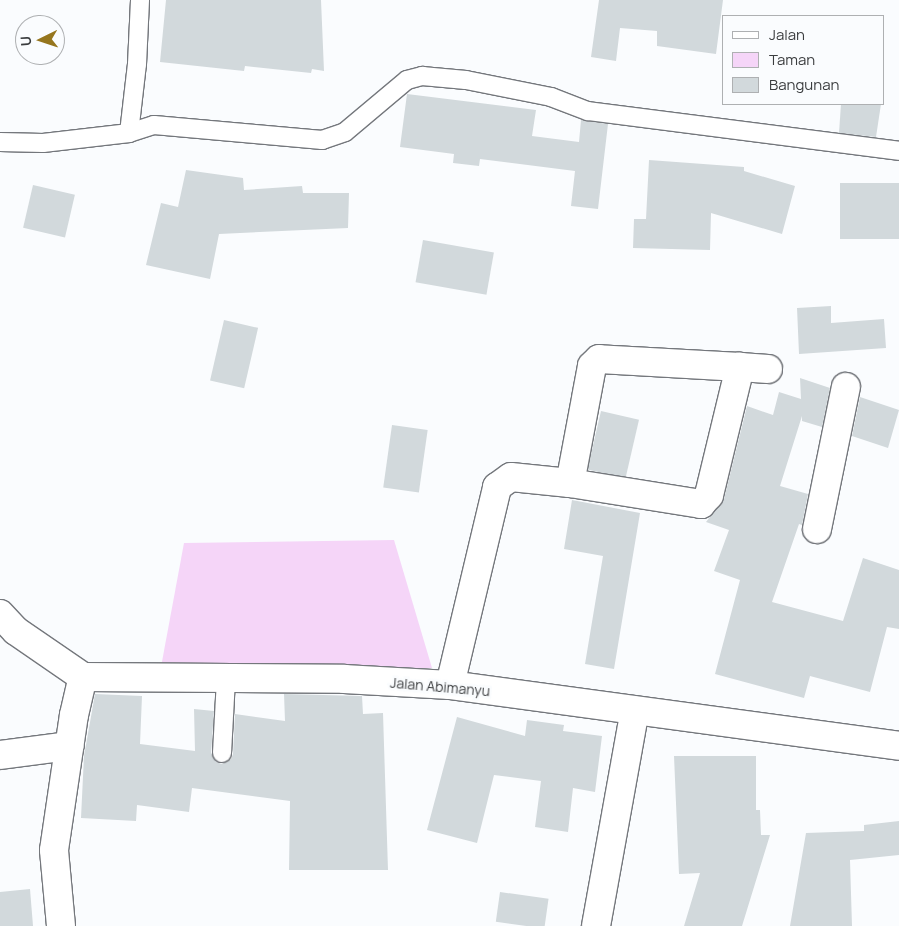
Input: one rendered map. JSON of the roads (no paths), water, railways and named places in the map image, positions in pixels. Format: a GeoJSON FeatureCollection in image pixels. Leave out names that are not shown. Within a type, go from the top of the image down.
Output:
{"type":"FeatureCollection","features":[{"type":"Feature","properties":{"kind":"street"},"geometry":{"type":"LineString","coordinates":[[570,483],[592,366],[598,359],[768,369]]}},
{"type":"Feature","properties":{"kind":"street"},"geometry":{"type":"LineString","coordinates":[[450,685],[497,487],[511,477],[570,483],[701,504],[709,495],[740,367]]}},
{"type":"Feature","properties":{"kind":"street"},"geometry":{"type":"LineString","coordinates":[[817,529],[846,387]]}},
{"type":"Feature","properties":{"kind":"street"},"geometry":{"type":"LineString","coordinates":[[0,614],[16,630],[83,677],[69,746],[54,850],[62,926]]}},
{"type":"Feature","properties":{"kind":"street","name":"Jalan Abimanyu"},"geometry":{"type":"LineString","coordinates":[[83,677],[344,679],[450,685],[899,746]]}},
{"type":"Feature","properties":{"kind":"street"},"geometry":{"type":"LineString","coordinates":[[596,926],[634,710]]}},
{"type":"Feature","properties":{"kind":"street"},"geometry":{"type":"LineString","coordinates":[[0,755],[69,746]]}},
{"type":"Feature","properties":{"kind":"lane"},"geometry":{"type":"LineString","coordinates":[[129,133],[137,64],[140,0]]}},
{"type":"Feature","properties":{"kind":"lane"},"geometry":{"type":"LineString","coordinates":[[0,142],[43,143],[129,133],[154,125],[322,140],[345,132],[407,80],[422,76],[466,80],[551,97],[588,111],[899,151]]}},
{"type":"Feature","properties":{"kind":"lane"},"geometry":{"type":"LineString","coordinates":[[222,753],[226,679]]}}]}
